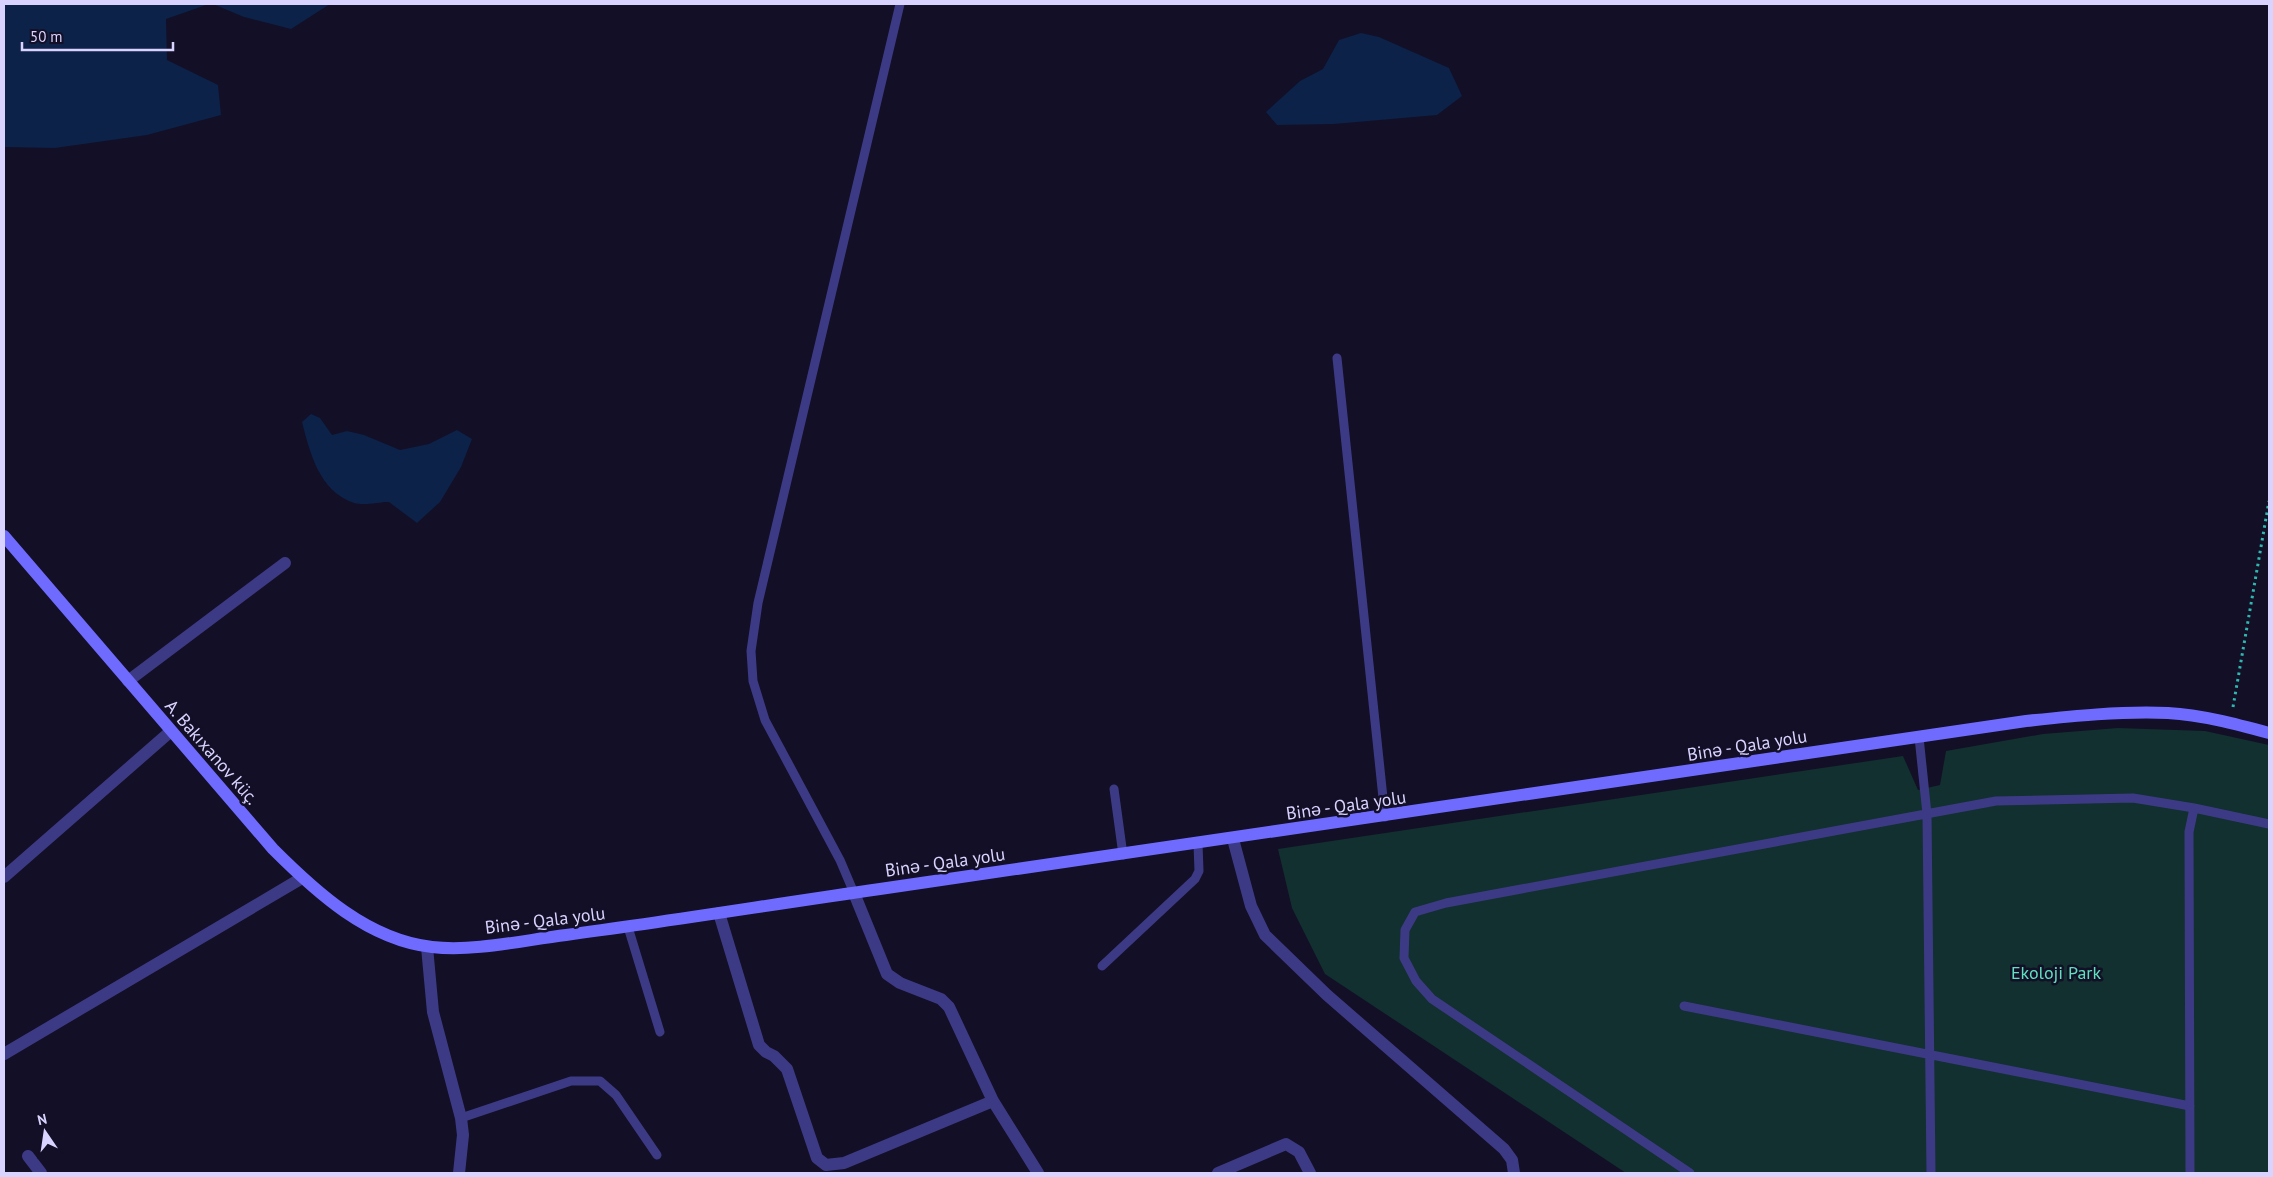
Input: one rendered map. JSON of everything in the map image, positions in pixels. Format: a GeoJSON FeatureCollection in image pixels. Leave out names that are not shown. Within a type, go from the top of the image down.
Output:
{"type":"FeatureCollection","features":[{"type":"Feature","properties":{"kind":"main road","name":"A. Bakıxanov küç."},"geometry":{"type":"LineString","coordinates":[[6,542],[273,849],[302,878],[329,901],[371,927],[401,940],[427,947]]}},
{"type":"Feature","properties":{"kind":"main road","name":"Binə - Qala yolu"},"geometry":{"type":"LineString","coordinates":[[427,947],[462,948],[628,927],[1385,817],[2026,721],[2092,715],[2168,713],[2230,722],[2269,733]]}},
{"type":"Feature","properties":{"kind":"street"},"geometry":{"type":"LineString","coordinates":[[128,681],[285,563]]}},
{"type":"Feature","properties":{"kind":"street"},"geometry":{"type":"LineString","coordinates":[[4,877],[170,731]]}},
{"type":"Feature","properties":{"kind":"street"},"geometry":{"type":"LineString","coordinates":[[1233,839],[1252,906],[1265,935],[1328,995],[1504,1149],[1512,1160],[1514,1173]]}},
{"type":"Feature","properties":{"kind":"street"},"geometry":{"type":"LineString","coordinates":[[4,1054],[302,878]]}},
{"type":"Feature","properties":{"kind":"street"},"geometry":{"type":"LineString","coordinates":[[854,893],[887,974],[900,983],[941,999],[949,1006],[993,1101],[1038,1173]]}},
{"type":"Feature","properties":{"kind":"street"},"geometry":{"type":"LineString","coordinates":[[719,913],[759,1045],[787,1069],[817,1158],[826,1165],[844,1163],[993,1101]]}},
{"type":"Feature","properties":{"kind":"street"},"geometry":{"type":"LineString","coordinates":[[427,947],[433,1012],[461,1118],[463,1135],[459,1173]]}},
{"type":"Feature","properties":{"kind":"street"},"geometry":{"type":"LineString","coordinates":[[1218,1173],[1286,1144],[1299,1152],[1310,1173]]}},
{"type":"Feature","properties":{"kind":"street"},"geometry":{"type":"LineString","coordinates":[[28,1156],[41,1173]]}},
{"type":"Feature","properties":{"kind":"lane"},"geometry":{"type":"LineString","coordinates":[[854,893],[840,860],[765,720],[753,681],[751,651],[760,593],[900,4]]}},
{"type":"Feature","properties":{"kind":"lane"},"geometry":{"type":"LineString","coordinates":[[1337,358],[1385,817]]}},
{"type":"Feature","properties":{"kind":"lane"},"geometry":{"type":"LineString","coordinates":[[1919,737],[1927,814],[1931,1173]]}},
{"type":"Feature","properties":{"kind":"lane"},"geometry":{"type":"LineString","coordinates":[[1114,789],[1123,855]]}},
{"type":"Feature","properties":{"kind":"lane"},"geometry":{"type":"LineString","coordinates":[[1690,1173],[1432,999],[1416,981],[1404,958],[1405,930],[1415,912],[1446,903],[1996,801],[2133,798],[2194,808],[2269,824]]}},
{"type":"Feature","properties":{"kind":"lane"},"geometry":{"type":"LineString","coordinates":[[2190,1173],[2189,832],[2194,808]]}},
{"type":"Feature","properties":{"kind":"lane"},"geometry":{"type":"LineString","coordinates":[[1102,966],[1196,879],[1199,871],[1198,844]]}},
{"type":"Feature","properties":{"kind":"lane"},"geometry":{"type":"LineString","coordinates":[[628,927],[660,1032]]}},
{"type":"Feature","properties":{"kind":"lane"},"geometry":{"type":"LineString","coordinates":[[1684,1006],[2190,1106]]}},
{"type":"Feature","properties":{"kind":"lane"},"geometry":{"type":"LineString","coordinates":[[461,1118],[571,1081],[600,1081],[616,1095],[657,1155]]}},
{"type":"Feature","properties":{"kind":"path"},"geometry":{"type":"LineString","coordinates":[[2230,722],[2269,501]]}},
{"type":"Feature","properties":{"kind":"green space","name":"Ekoloji Park"},"geometry":{"type":"Polygon","coordinates":[[[2118,728],[2205,731],[2269,745],[2269,1173],[1626,1173],[1325,974],[1292,908],[1278,849],[1903,756],[1918,790],[1940,785],[1946,751],[2043,734],[2118,728]]]}},
{"type":"Feature","properties":{"kind":"water"},"geometry":{"type":"Polygon","coordinates":[[[4,4],[209,4],[166,19],[167,60],[218,85],[221,115],[147,135],[55,148],[4,147],[4,4]]]}},
{"type":"Feature","properties":{"kind":"water"},"geometry":{"type":"Polygon","coordinates":[[[213,4],[330,4],[291,29],[244,17],[213,4]]]}},
{"type":"Feature","properties":{"kind":"water"},"geometry":{"type":"Polygon","coordinates":[[[1361,33],[1379,37],[1449,68],[1462,96],[1437,115],[1334,124],[1277,125],[1266,112],[1300,81],[1323,69],[1339,40],[1361,33]]]}},
{"type":"Feature","properties":{"kind":"water"},"geometry":{"type":"Polygon","coordinates":[[[311,414],[320,418],[332,435],[347,431],[364,435],[400,450],[429,444],[457,430],[472,439],[461,467],[440,502],[417,523],[389,502],[358,504],[332,490],[318,470],[305,434],[302,422],[311,414]]]}}]}
